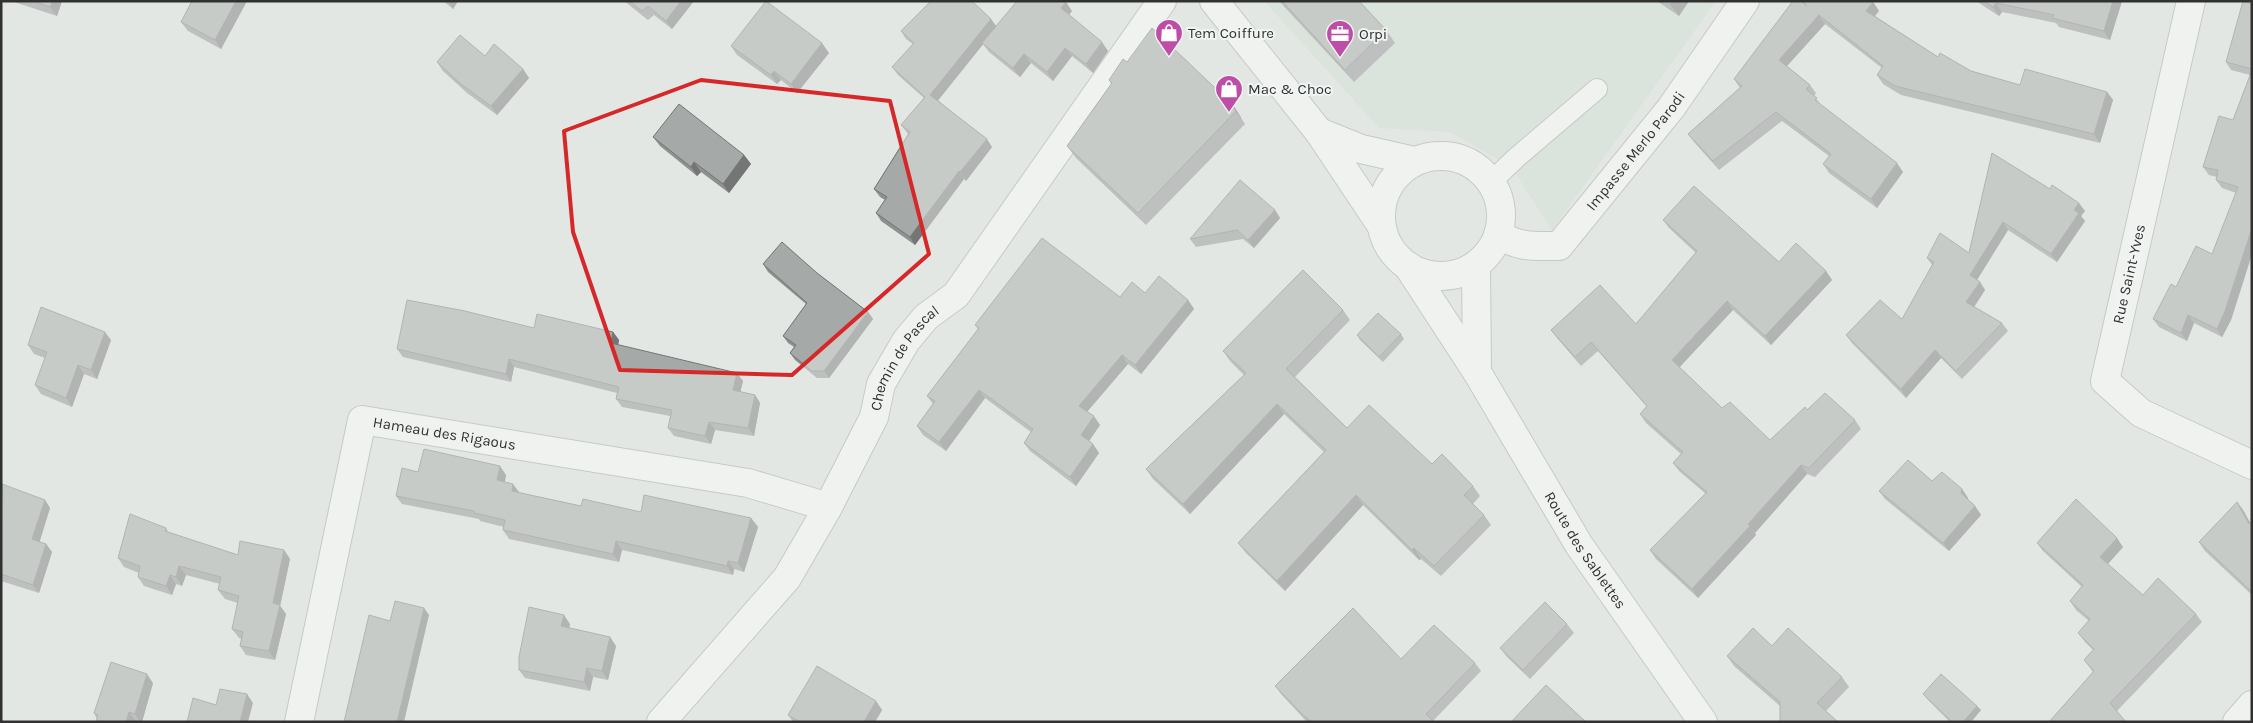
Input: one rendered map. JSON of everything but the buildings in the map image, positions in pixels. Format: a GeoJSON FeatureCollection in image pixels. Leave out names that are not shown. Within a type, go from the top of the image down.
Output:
{"type":"FeatureCollection","features":[{"type":"Feature","properties":{"kind":"street","name":"Chemin de Pascal"},"geometry":{"type":"LineString","coordinates":[[661,722],[787,578],[827,509],[874,417],[881,384],[906,341],[926,318],[956,295],[1162,1]]}},
{"type":"Feature","properties":{"kind":"street"},"geometry":{"type":"LineString","coordinates":[[1214,1],[1319,132],[1381,224]]}},
{"type":"Feature","properties":{"kind":"street","name":"Impasse Merlo Parodi"},"geometry":{"type":"LineString","coordinates":[[1498,235],[1515,244],[1524,246],[1559,246],[1671,108],[1745,1]]}},
{"type":"Feature","properties":{"kind":"street","name":"Rue Saint-Yves"},"geometry":{"type":"LineString","coordinates":[[2191,1],[2105,381],[2141,413],[2252,465]]}},
{"type":"Feature","properties":{"kind":"street"},"geometry":{"type":"LineString","coordinates":[[1319,132],[1360,149],[1414,161]]}},
{"type":"Feature","properties":{"kind":"street"},"geometry":{"type":"LineString","coordinates":[[1437,155],[1461,158],[1492,181],[1501,213],[1498,235],[1490,252],[1476,265],[1458,274],[1441,276],[1424,274],[1408,266],[1395,255],[1386,241],[1381,224],[1381,207],[1385,190],[1395,176],[1414,161],[1437,155]]}},
{"type":"Feature","properties":{"kind":"street","name":"Route des Sablettes"},"geometry":{"type":"LineString","coordinates":[[1476,265],[1477,372]]}},
{"type":"Feature","properties":{"kind":"street","name":"Route des Sablettes"},"geometry":{"type":"LineString","coordinates":[[1408,266],[1477,372],[1579,545],[1703,722]]}},
{"type":"Feature","properties":{"kind":"street","name":"Hameau des Rigaous"},"geometry":{"type":"LineString","coordinates":[[299,722],[362,420],[748,483],[815,503],[827,509]]}},
{"type":"Feature","properties":{"kind":"street"},"geometry":{"type":"LineString","coordinates":[[2237,722],[2252,705]]}},
{"type":"Feature","properties":{"kind":"lane"},"geometry":{"type":"LineString","coordinates":[[1492,181],[1597,89]]}},
{"type":"Feature","properties":{"kind":"highlighted area"},"geometry":{"type":"Polygon","coordinates":[[[701,80],[890,101],[929,254],[792,375],[620,370],[573,232],[564,131],[701,80]]]}},
{"type":"Feature","properties":{"kind":"shaded area"},"geometry":{"type":"Polygon","coordinates":[[[1716,1],[1552,230],[1511,167],[1450,132],[1379,128],[1265,2],[1716,1]]]}},
{"type":"Feature","properties":{"kind":"place","name":"Tem Coiffure"},"geometry":{"type":"Point","coordinates":[1169,57]}},
{"type":"Feature","properties":{"kind":"place","name":"Orpi"},"geometry":{"type":"Point","coordinates":[1340,58]}},
{"type":"Feature","properties":{"kind":"place","name":"Mac & Choc"},"geometry":{"type":"Point","coordinates":[1229,113]}}]}
